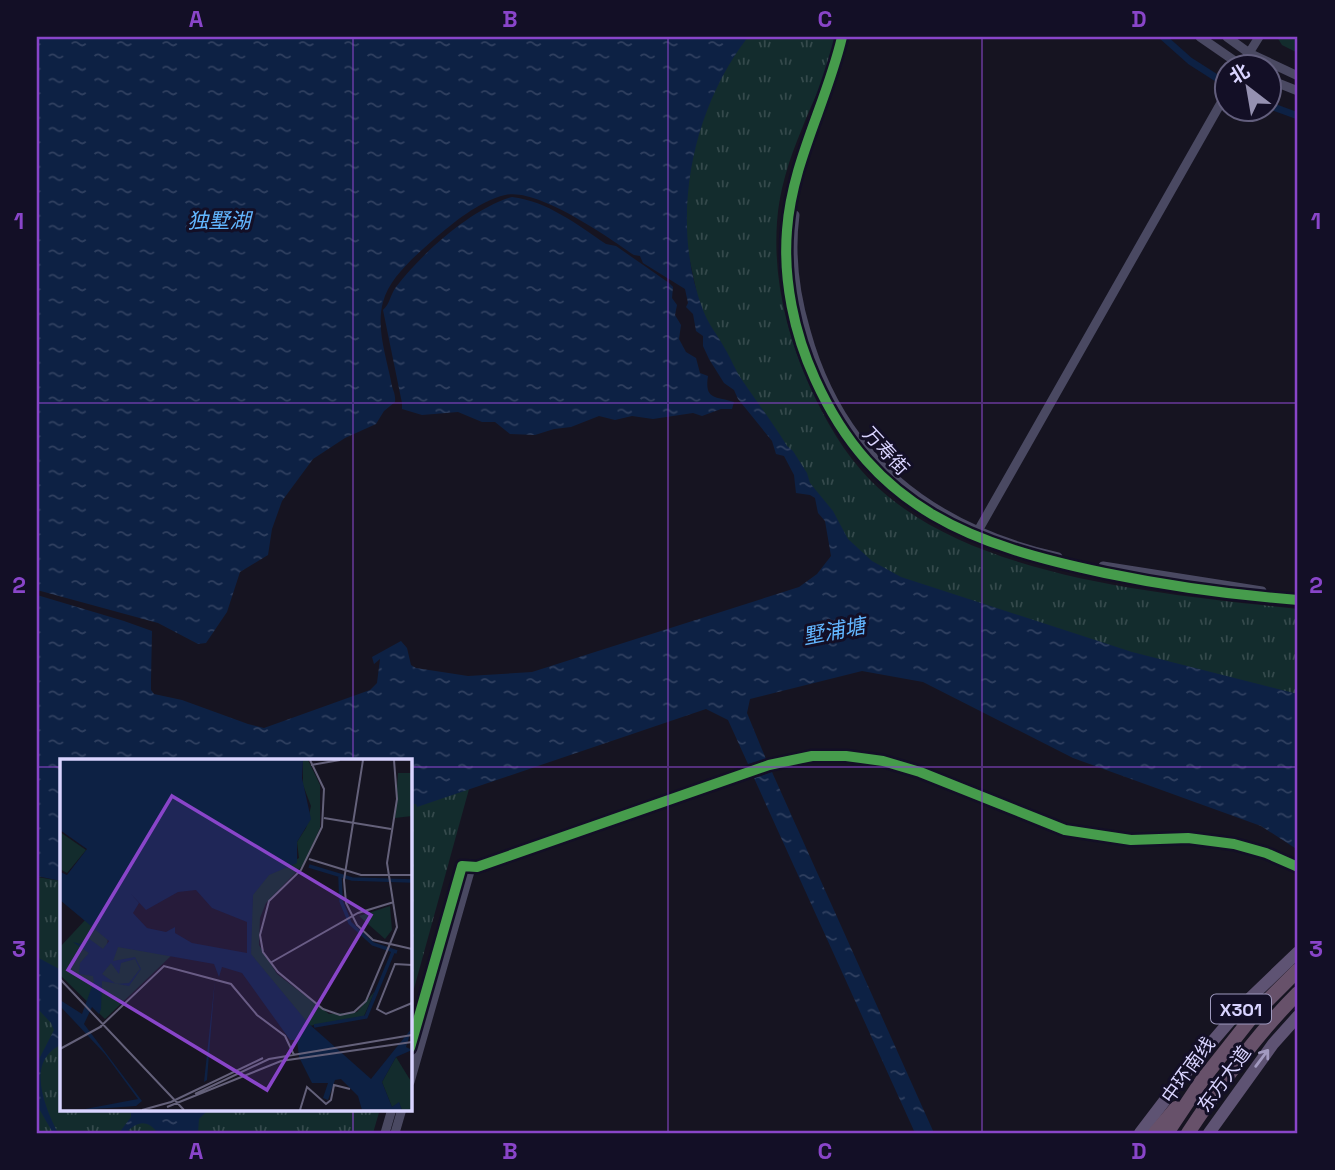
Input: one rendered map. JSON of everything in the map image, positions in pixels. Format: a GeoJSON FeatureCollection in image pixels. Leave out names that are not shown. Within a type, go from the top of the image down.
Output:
{"type":"FeatureCollection","features":[{"type":"Feature","properties":{"kind":"highway","name":"中环南线"},"geometry":{"type":"LineString","coordinates":[[1167,1133],[1201,1082],[1256,1012],[1298,970]]}},
{"type":"Feature","properties":{"kind":"highway","name":"中环南线"},"geometry":{"type":"LineString","coordinates":[[1188,1133],[1270,1021],[1298,993]]}},
{"type":"Feature","properties":{"kind":"highway"},"geometry":{"type":"LineString","coordinates":[[1155,1133],[1201,1082]]}},
{"type":"Feature","properties":{"kind":"main road","name":"东方大道"},"geometry":{"type":"LineString","coordinates":[[1140,1133],[1188,1070],[1247,1001],[1298,952]]}},
{"type":"Feature","properties":{"kind":"main road","name":"东方大道"},"geometry":{"type":"LineString","coordinates":[[1209,1133],[1273,1044],[1298,1016]]}},
{"type":"Feature","properties":{"kind":"street","name":"万寿街"},"geometry":{"type":"LineString","coordinates":[[842,37],[801,159],[786,231],[789,289],[794,321],[807,360],[824,400],[861,452],[881,475],[910,500],[939,519],[976,534],[1087,564],[1298,597]]}},
{"type":"Feature","properties":{"kind":"street","name":"万寿街"},"geometry":{"type":"LineString","coordinates":[[847,37],[797,198],[793,248],[799,307],[812,355],[831,399],[853,433],[886,471],[910,493],[976,534]]}},
{"type":"Feature","properties":{"kind":"street"},"geometry":{"type":"LineString","coordinates":[[1200,37],[1221,52]]}},
{"type":"Feature","properties":{"kind":"street"},"geometry":{"type":"LineString","coordinates":[[1227,37],[1248,52]]}},
{"type":"Feature","properties":{"kind":"street"},"geometry":{"type":"LineString","coordinates":[[1250,52],[1259,37]]}},
{"type":"Feature","properties":{"kind":"street"},"geometry":{"type":"LineString","coordinates":[[1282,68],[1298,76]]}},
{"type":"Feature","properties":{"kind":"street"},"geometry":{"type":"LineString","coordinates":[[976,534],[1212,120]]}},
{"type":"Feature","properties":{"kind":"street"},"geometry":{"type":"LineString","coordinates":[[466,867],[769,765],[812,757],[846,757],[883,761],[920,772],[1065,830],[1131,840],[1188,838],[1234,844],[1266,853],[1298,867]]}},
{"type":"Feature","properties":{"kind":"street"},"geometry":{"type":"LineString","coordinates":[[411,1045],[466,867]]}},
{"type":"Feature","properties":{"kind":"street"},"geometry":{"type":"LineString","coordinates":[[411,1078],[466,867]]}},
{"type":"Feature","properties":{"kind":"street"},"geometry":{"type":"LineString","coordinates":[[385,1133],[392,1110]]}},
{"type":"Feature","properties":{"kind":"street"},"geometry":{"type":"LineString","coordinates":[[395,1133],[402,1110]]}},
{"type":"Feature","properties":{"kind":"green space"},"geometry":{"type":"Polygon","coordinates":[[[745,37],[837,37],[785,176],[778,210],[776,244],[783,307],[795,347],[822,412],[852,459],[870,480],[911,513],[960,540],[1013,560],[1130,588],[1298,609],[1298,724],[854,566],[828,510],[743,386],[700,308],[685,238],[689,155],[703,108],[745,37]]]}},
{"type":"Feature","properties":{"kind":"green space"},"geometry":{"type":"Polygon","coordinates":[[[1277,37],[1298,37],[1298,53],[1282,45],[1277,37]]]}},
{"type":"Feature","properties":{"kind":"green space"},"geometry":{"type":"Polygon","coordinates":[[[469,789],[411,999],[411,801],[443,791],[469,789]]]}},
{"type":"Feature","properties":{"kind":"green space"},"geometry":{"type":"Polygon","coordinates":[[[37,877],[60,881],[60,1110],[380,1110],[373,1133],[37,1133],[37,877]]]}},
{"type":"Feature","properties":{"kind":"water","name":"独墅湖"},"geometry":{"type":"Polygon","coordinates":[[[37,37],[748,37],[728,66],[712,98],[691,168],[687,204],[693,276],[707,320],[740,376],[807,473],[810,483],[833,511],[848,539],[872,561],[901,577],[1132,652],[1298,694],[1298,850],[1261,826],[1073,758],[923,682],[862,671],[750,699],[747,713],[766,759],[748,764],[728,720],[706,709],[417,807],[416,804],[411,804],[411,759],[60,759],[60,881],[37,876],[37,595],[152,631],[151,690],[154,694],[182,700],[264,728],[370,690],[377,683],[380,659],[374,664],[372,657],[401,641],[407,648],[411,665],[416,668],[468,676],[532,672],[799,587],[817,574],[831,556],[825,521],[818,513],[815,498],[796,493],[794,475],[784,456],[776,454],[772,441],[738,399],[734,390],[724,383],[709,359],[703,346],[703,336],[696,331],[693,314],[686,307],[688,303],[685,289],[643,263],[640,256],[634,255],[572,215],[535,198],[505,195],[476,207],[433,240],[411,260],[391,284],[383,302],[381,321],[382,342],[395,402],[384,411],[376,424],[345,438],[313,459],[282,501],[272,529],[268,555],[240,572],[227,612],[206,643],[198,644],[158,623],[37,590],[37,37]]]}},
{"type":"Feature","properties":{"kind":"water"},"geometry":{"type":"Polygon","coordinates":[[[512,197],[538,203],[562,215],[606,244],[616,246],[669,283],[673,287],[672,298],[677,305],[675,315],[681,325],[679,339],[686,352],[696,358],[700,373],[708,376],[710,394],[734,402],[732,409],[721,409],[702,416],[693,413],[653,419],[632,416],[615,420],[599,416],[571,427],[535,435],[510,434],[495,422],[482,422],[458,412],[422,415],[402,409],[383,310],[396,287],[433,247],[480,211],[512,197]]]}},
{"type":"Feature","properties":{"kind":"water"},"geometry":{"type":"Polygon","coordinates":[[[772,772],[934,1133],[915,1133],[754,778],[772,772]]]}},
{"type":"Feature","properties":{"kind":"water"},"geometry":{"type":"Polygon","coordinates":[[[37,957],[60,969],[60,1046],[50,1052],[41,1073],[44,1098],[58,1133],[53,1133],[38,1107],[37,1063],[54,1030],[37,1008],[37,957]]]}},
{"type":"Feature","properties":{"kind":"water"},"geometry":{"type":"Polygon","coordinates":[[[131,1110],[208,1110],[199,1119],[198,1133],[158,1133],[150,1125],[142,1123],[126,1133],[119,1133],[131,1117],[131,1110]]]}},
{"type":"Feature","properties":{"kind":"waterway"},"geometry":{"type":"LineString","coordinates":[[1163,37],[1190,61],[1212,75]]}},
{"type":"Feature","properties":{"kind":"waterway"},"geometry":{"type":"LineString","coordinates":[[1282,110],[1298,116]]}},
{"type":"Feature","properties":{"kind":"cycle path"},"geometry":{"type":"LineString","coordinates":[[842,37],[790,205],[787,268],[796,325],[815,379],[839,424],[867,461],[898,491],[933,515],[971,534],[1012,549],[1057,562],[1153,582],[1298,600]]}},
{"type":"Feature","properties":{"kind":"cycle path"},"geometry":{"type":"LineString","coordinates":[[411,1044],[462,866],[477,867],[769,765],[812,756],[846,756],[883,761],[920,772],[1065,830],[1131,840],[1188,838],[1234,844],[1266,853],[1298,867]]}},
{"type":"Feature","properties":{"kind":"water label","name":"墅浦塘"},"geometry":{"type":"Point","coordinates":[834,631]}}]}
